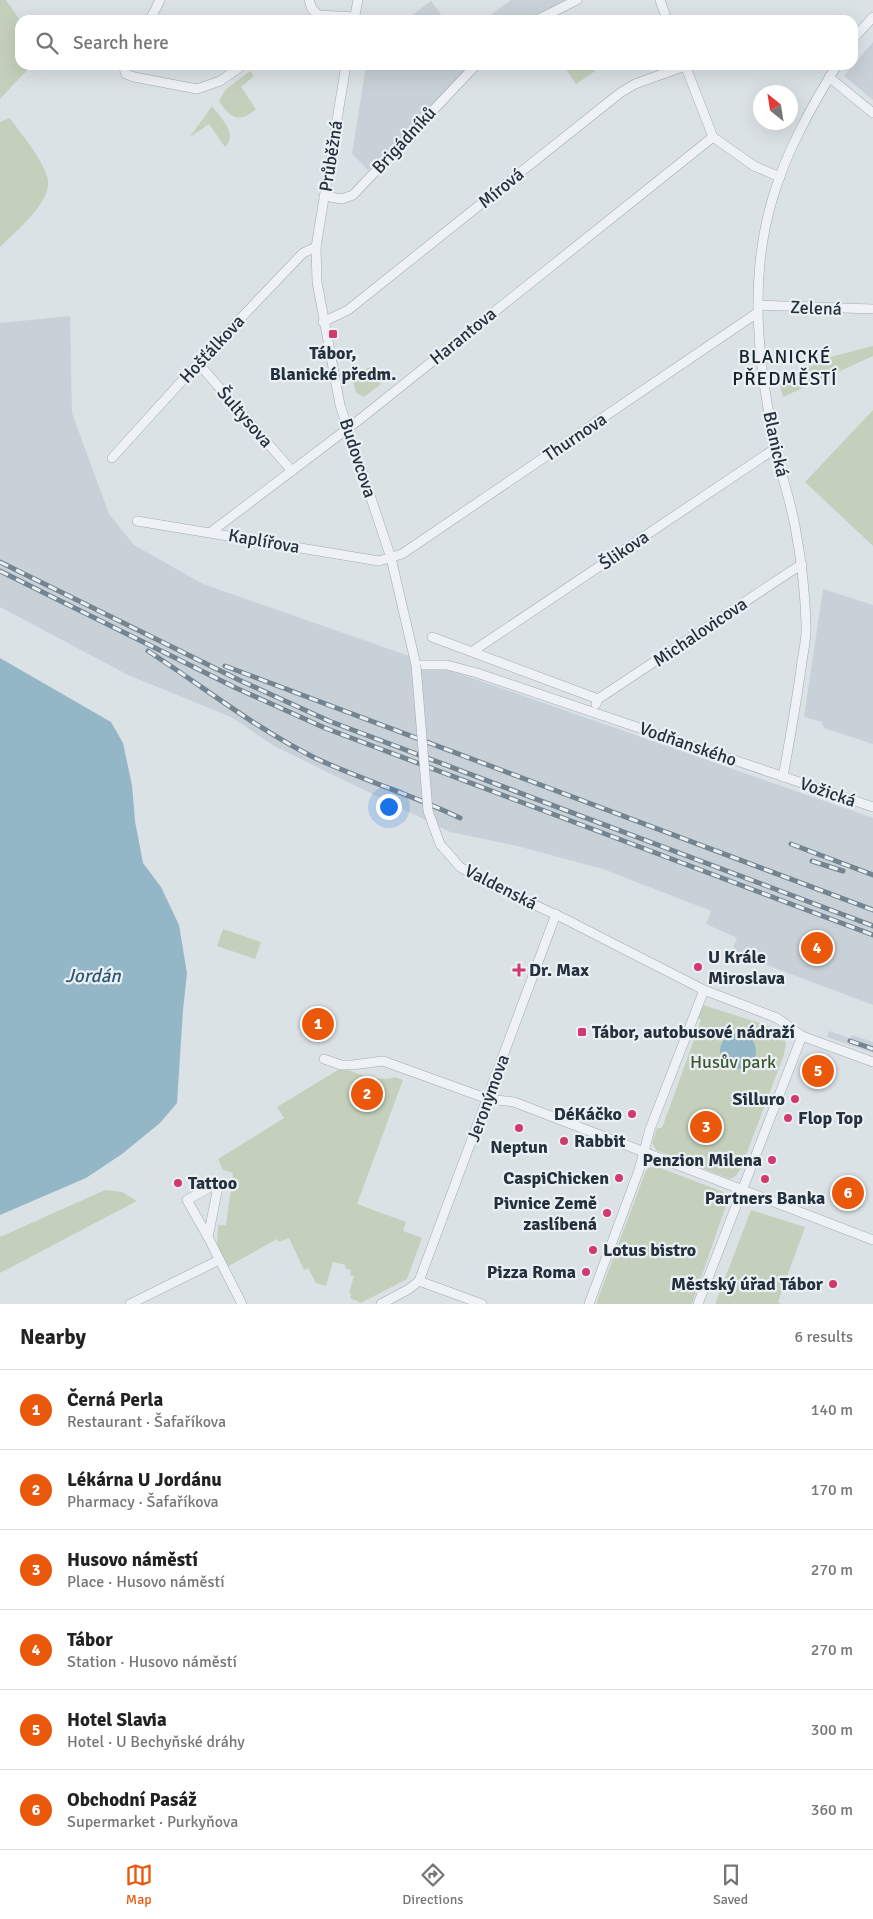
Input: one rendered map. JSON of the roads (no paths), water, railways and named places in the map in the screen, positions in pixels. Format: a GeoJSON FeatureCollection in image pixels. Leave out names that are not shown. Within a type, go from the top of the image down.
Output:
{"type":"FeatureCollection","features":[{"type":"Feature","properties":{"kind":"street"},"geometry":{"type":"LineString","coordinates":[[152,15],[160,0]]}},
{"type":"Feature","properties":{"kind":"street"},"geometry":{"type":"LineString","coordinates":[[308,0],[312,9],[318,14],[327,15]]}},
{"type":"Feature","properties":{"kind":"street"},"geometry":{"type":"LineString","coordinates":[[356,15],[358,0]]}},
{"type":"Feature","properties":{"kind":"street"},"geometry":{"type":"LineString","coordinates":[[547,15],[577,0]]}},
{"type":"Feature","properties":{"kind":"street"},"geometry":{"type":"LineString","coordinates":[[660,0],[665,15]]}},
{"type":"Feature","properties":{"kind":"street"},"geometry":{"type":"LineString","coordinates":[[858,34],[873,17]]}},
{"type":"Feature","properties":{"kind":"street"},"geometry":{"type":"LineString","coordinates":[[125,70],[126,74],[197,89],[220,81],[236,70]]}},
{"type":"Feature","properties":{"kind":"street","name":"Průběžná"},"geometry":{"type":"LineString","coordinates":[[316,246],[345,70]]}},
{"type":"Feature","properties":{"kind":"street","name":"Brigádníků"},"geometry":{"type":"LineString","coordinates":[[324,196],[342,199],[353,195],[471,70]]}},
{"type":"Feature","properties":{"kind":"street","name":"Mírová"},"geometry":{"type":"LineString","coordinates":[[323,322],[348,310],[620,93],[635,84],[672,70]]}},
{"type":"Feature","properties":{"kind":"street"},"geometry":{"type":"LineString","coordinates":[[687,70],[713,137],[754,166],[780,176]]}},
{"type":"Feature","properties":{"kind":"street","name":"Blanická"},"geometry":{"type":"LineString","coordinates":[[783,777],[800,683],[806,626],[802,564],[795,525],[776,448],[762,366],[758,309],[762,244],[772,198],[780,176],[805,118],[834,70]]}},
{"type":"Feature","properties":{"kind":"street"},"geometry":{"type":"LineString","coordinates":[[829,77],[873,113]]}},
{"type":"Feature","properties":{"kind":"street","name":"Harantova"},"geometry":{"type":"LineString","coordinates":[[211,532],[347,428],[713,137]]}},
{"type":"Feature","properties":{"kind":"street","name":"Budovcova"},"geometry":{"type":"LineString","coordinates":[[316,246],[316,266],[323,322],[347,428],[391,558],[416,665]]}},
{"type":"Feature","properties":{"kind":"street","name":"Hošťálkova"},"geometry":{"type":"LineString","coordinates":[[112,458],[198,363],[303,253],[316,246]]}},
{"type":"Feature","properties":{"kind":"street","name":"Zelená"},"geometry":{"type":"LineString","coordinates":[[758,309],[873,309]]}},
{"type":"Feature","properties":{"kind":"street","name":"Thurnova"},"geometry":{"type":"LineString","coordinates":[[391,558],[402,554],[758,309]]}},
{"type":"Feature","properties":{"kind":"street","name":"Šultysova"},"geometry":{"type":"LineString","coordinates":[[198,363],[292,471]]}},
{"type":"Feature","properties":{"kind":"street","name":"Šlikova"},"geometry":{"type":"LineString","coordinates":[[473,651],[776,448]]}},
{"type":"Feature","properties":{"kind":"street","name":"Kaplířova"},"geometry":{"type":"LineString","coordinates":[[137,521],[379,561],[391,558]]}},
{"type":"Feature","properties":{"kind":"street","name":"Michalovicova"},"geometry":{"type":"LineString","coordinates":[[598,699],[802,564]]}},
{"type":"Feature","properties":{"kind":"street"},"geometry":{"type":"LineString","coordinates":[[432,637],[598,699],[593,710]]}},
{"type":"Feature","properties":{"kind":"street","name":"Vodňanského"},"geometry":{"type":"LineString","coordinates":[[416,665],[456,667],[593,710],[783,777]]}},
{"type":"Feature","properties":{"kind":"street","name":"Valdenská"},"geometry":{"type":"LineString","coordinates":[[416,665],[428,811],[440,844],[460,867],[486,882],[556,914],[704,990],[777,1018],[802,1036],[873,1062]]}},
{"type":"Feature","properties":{"kind":"street","name":"Vožická"},"geometry":{"type":"LineString","coordinates":[[783,777],[873,807]]}},
{"type":"Feature","properties":{"kind":"street","name":"Jeronýmova"},"geometry":{"type":"LineString","coordinates":[[419,1281],[556,914]]}},
{"type":"Feature","properties":{"kind":"street"},"geometry":{"type":"LineString","coordinates":[[589,1304],[640,1170],[643,1152],[704,990]]}},
{"type":"Feature","properties":{"kind":"street"},"geometry":{"type":"LineString","coordinates":[[698,1304],[740,1190],[802,1036]]}},
{"type":"Feature","properties":{"kind":"street"},"geometry":{"type":"LineString","coordinates":[[324,1058],[341,1065],[352,1066],[383,1061],[488,1099],[514,1102],[873,1240]]}},
{"type":"Feature","properties":{"kind":"street"},"geometry":{"type":"LineString","coordinates":[[208,1237],[217,1192],[215,1186],[187,1200],[242,1304]]}},
{"type":"Feature","properties":{"kind":"street"},"geometry":{"type":"LineString","coordinates":[[130,1304],[219,1260]]}},
{"type":"Feature","properties":{"kind":"street"},"geometry":{"type":"LineString","coordinates":[[381,1304],[409,1289],[419,1281],[482,1304]]}},
{"type":"Feature","properties":{"kind":"water","name":"Jordán"},"geometry":{"type":"Polygon","coordinates":[[[0,658],[111,722],[123,743],[132,785],[135,821],[143,863],[161,887],[179,925],[187,973],[177,1103],[160,1123],[122,1154],[86,1178],[0,1215],[0,658]]]}},
{"type":"Feature","properties":{"kind":"water"},"geometry":{"type":"Polygon","coordinates":[[[738,1033],[751,1038],[756,1051],[751,1064],[738,1069],[725,1064],[720,1051],[725,1038],[738,1033]]]}},
{"type":"Feature","properties":{"kind":"railway"},"geometry":{"type":"LineString","coordinates":[[0,562],[239,680],[329,721],[873,926]]}},
{"type":"Feature","properties":{"kind":"railway"},"geometry":{"type":"LineString","coordinates":[[0,571],[236,688],[325,728],[873,935]]}},
{"type":"Feature","properties":{"kind":"railway"},"geometry":{"type":"LineString","coordinates":[[148,651],[271,734],[315,758],[460,818]]}},
{"type":"Feature","properties":{"kind":"railway"},"geometry":{"type":"LineString","coordinates":[[225,666],[873,910]]}},
{"type":"Feature","properties":{"kind":"railway"},"geometry":{"type":"LineString","coordinates":[[791,844],[873,875]]}},
{"type":"Feature","properties":{"kind":"railway"},"geometry":{"type":"LineString","coordinates":[[812,861],[843,871]]}},
{"type":"Feature","properties":{"kind":"railway"},"geometry":{"type":"LineString","coordinates":[[850,1041],[873,1049]]}},
{"type":"Feature","properties":{"kind":"place","name":"Tábor, Blanické předm."},"geometry":{"type":"Point","coordinates":[333,334]}},
{"type":"Feature","properties":{"kind":"place","name":"Tábor"},"geometry":{"type":"Point","coordinates":[817,948]}},
{"type":"Feature","properties":{"kind":"place","name":"U Krále Miroslava"},"geometry":{"type":"Point","coordinates":[698,967]}},
{"type":"Feature","properties":{"kind":"place","name":"Dr. Max"},"geometry":{"type":"Point","coordinates":[519,970]}},
{"type":"Feature","properties":{"kind":"place","name":"Černá Perla"},"geometry":{"type":"Point","coordinates":[318,1024]}},
{"type":"Feature","properties":{"kind":"place","name":"Tábor, autobusové nádraží"},"geometry":{"type":"Point","coordinates":[582,1032]}},
{"type":"Feature","properties":{"kind":"place","name":"Hotel Slavia"},"geometry":{"type":"Point","coordinates":[818,1071]}},
{"type":"Feature","properties":{"kind":"place","name":"Lékárna U Jordánu"},"geometry":{"type":"Point","coordinates":[367,1094]}},
{"type":"Feature","properties":{"kind":"place","name":"Silluro"},"geometry":{"type":"Point","coordinates":[795,1099]}},
{"type":"Feature","properties":{"kind":"place","name":"DéKáčko"},"geometry":{"type":"Point","coordinates":[632,1114]}},
{"type":"Feature","properties":{"kind":"place","name":"Flop Top"},"geometry":{"type":"Point","coordinates":[788,1118]}},
{"type":"Feature","properties":{"kind":"place","name":"Husovo náměstí"},"geometry":{"type":"Point","coordinates":[706,1127]}},
{"type":"Feature","properties":{"kind":"place","name":"Neptun"},"geometry":{"type":"Point","coordinates":[519,1128]}},
{"type":"Feature","properties":{"kind":"place","name":"Rabbit"},"geometry":{"type":"Point","coordinates":[564,1141]}},
{"type":"Feature","properties":{"kind":"place","name":"Penzion Milena"},"geometry":{"type":"Point","coordinates":[772,1160]}},
{"type":"Feature","properties":{"kind":"place","name":"CaspiChicken"},"geometry":{"type":"Point","coordinates":[619,1178]}},
{"type":"Feature","properties":{"kind":"place","name":"Partners Banka"},"geometry":{"type":"Point","coordinates":[765,1179]}},
{"type":"Feature","properties":{"kind":"place","name":"Tattoo"},"geometry":{"type":"Point","coordinates":[178,1183]}},
{"type":"Feature","properties":{"kind":"place","name":"Obchodní Pasáž"},"geometry":{"type":"Point","coordinates":[848,1193]}},
{"type":"Feature","properties":{"kind":"place","name":"Pivnice Země zaslíbená"},"geometry":{"type":"Point","coordinates":[607,1213]}},
{"type":"Feature","properties":{"kind":"place","name":"Lotus bistro"},"geometry":{"type":"Point","coordinates":[593,1250]}},
{"type":"Feature","properties":{"kind":"place","name":"Pizza Roma"},"geometry":{"type":"Point","coordinates":[586,1272]}},
{"type":"Feature","properties":{"kind":"place","name":"Městský úřad Tábor"},"geometry":{"type":"Point","coordinates":[833,1284]}},
{"type":"Feature","properties":{"kind":"district","name":"BLANICKÉ PŘEDMĚSTÍ"},"geometry":{"type":"Point","coordinates":[785,367]}},
{"type":"Feature","properties":{"kind":"park label","name":"Husův park"},"geometry":{"type":"Point","coordinates":[733,1062]}}]}
